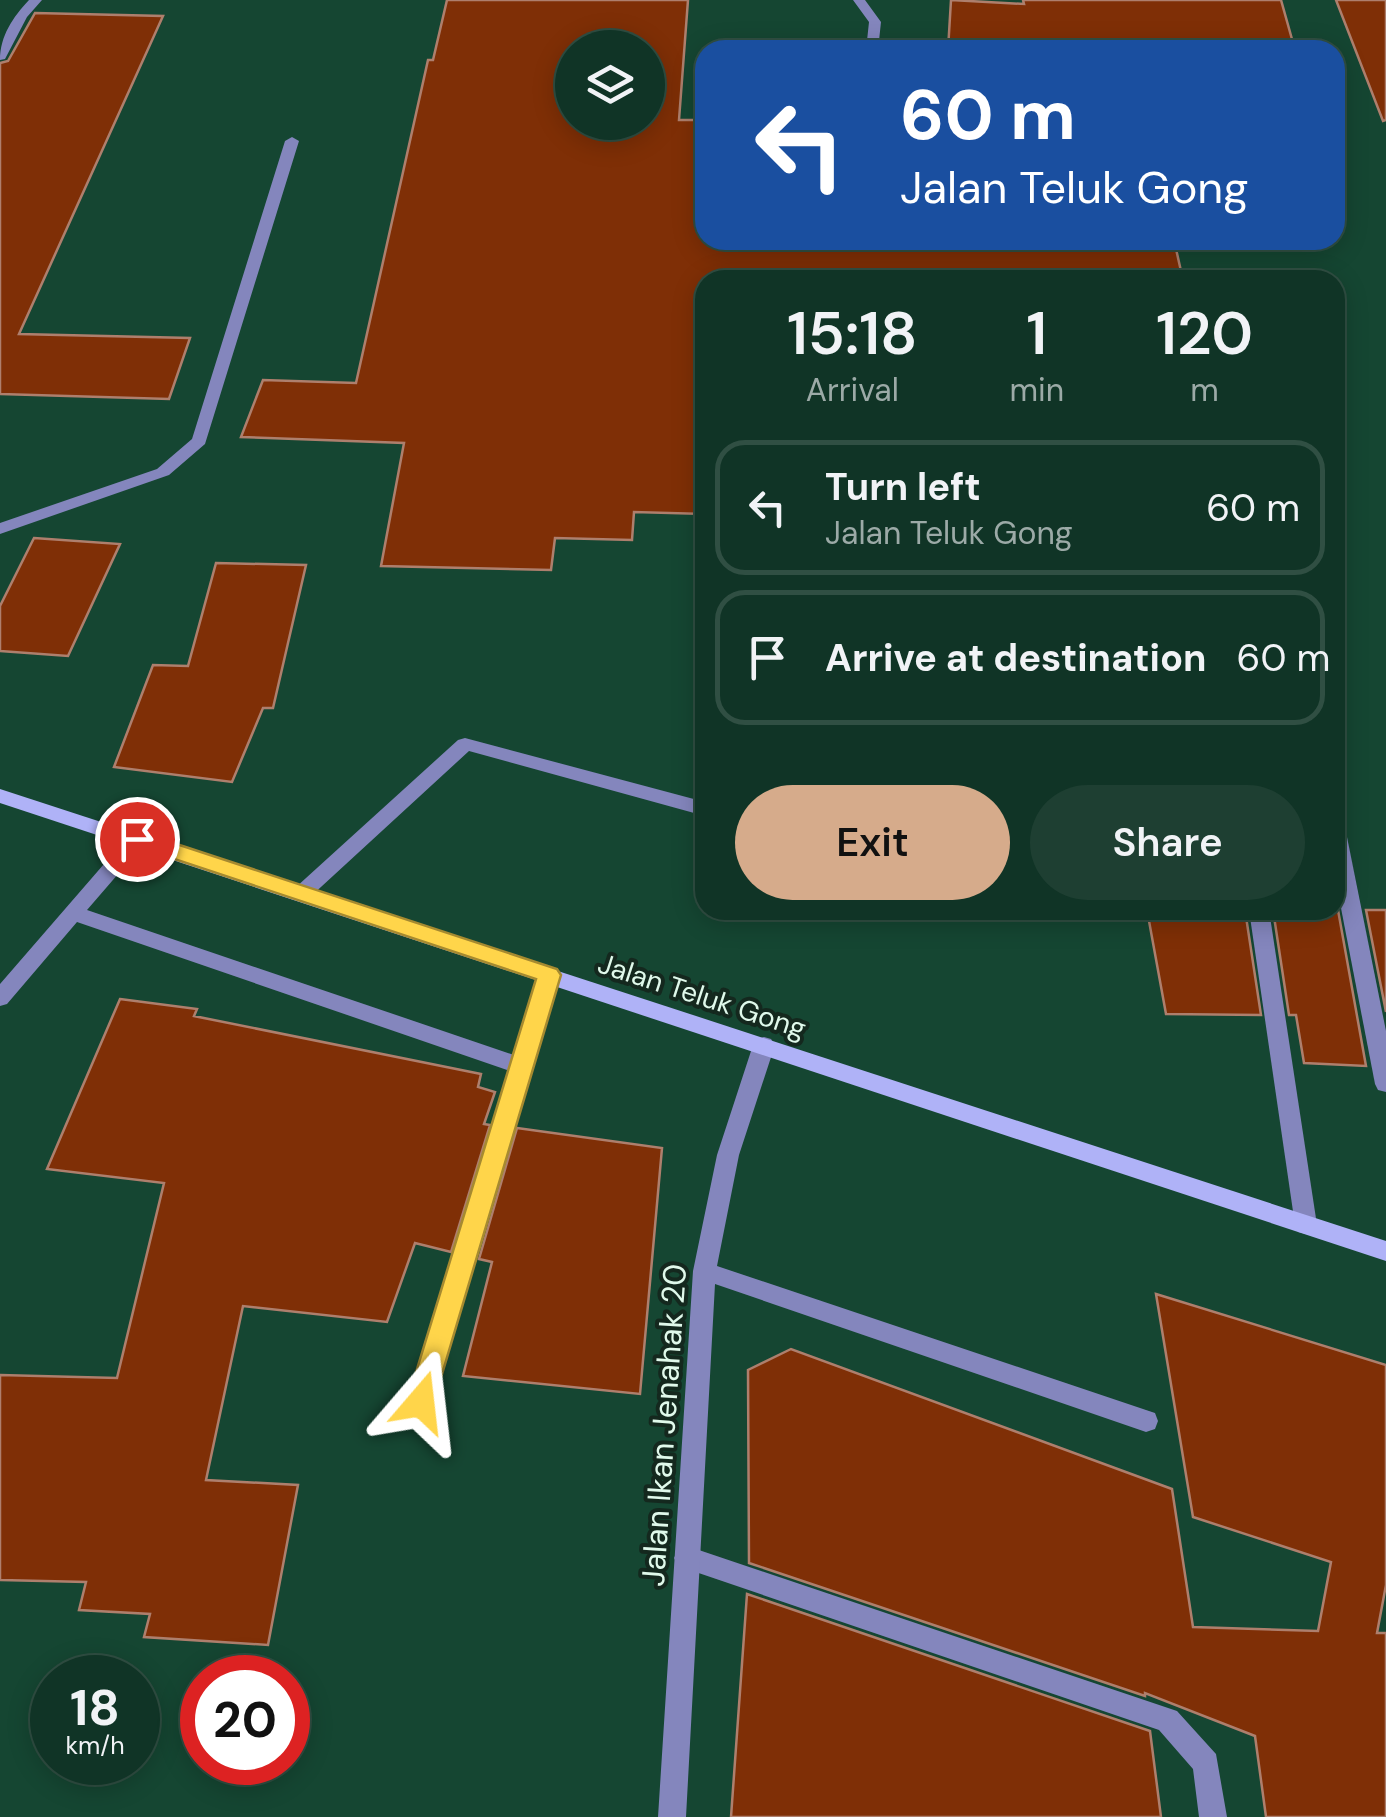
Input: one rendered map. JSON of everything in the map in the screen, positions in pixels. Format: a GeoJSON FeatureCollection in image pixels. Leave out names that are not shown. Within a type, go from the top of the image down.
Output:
{"type":"FeatureCollection","features":[{"type":"Feature","properties":{"kind":"street"},"geometry":{"type":"LineString","coordinates":[[0,56],[22,15],[36,0]]}},
{"type":"Feature","properties":{"kind":"street"},"geometry":{"type":"LineString","coordinates":[[859,0],[875,22],[873,40]]}},
{"type":"Feature","properties":{"kind":"street"},"geometry":{"type":"LineString","coordinates":[[0,529],[163,472],[199,441],[292,141]]}},
{"type":"Feature","properties":{"kind":"street"},"geometry":{"type":"LineString","coordinates":[[302,893],[465,744],[695,806]]}},
{"type":"Feature","properties":{"kind":"street","name":"Jalan Teluk Gong"},"geometry":{"type":"LineString","coordinates":[[0,796],[1386,1251]]}},
{"type":"Feature","properties":{"kind":"street"},"geometry":{"type":"LineString","coordinates":[[0,998],[137,839]]}},
{"type":"Feature","properties":{"kind":"street"},"geometry":{"type":"LineString","coordinates":[[1345,877],[1386,1084]]}},
{"type":"Feature","properties":{"kind":"street"},"geometry":{"type":"LineString","coordinates":[[72,912],[522,1066]]}},
{"type":"Feature","properties":{"kind":"street"},"geometry":{"type":"LineString","coordinates":[[1260,920],[1306,1225]]}},
{"type":"Feature","properties":{"kind":"street"},"geometry":{"type":"LineString","coordinates":[[421,1402],[549,975]]}},
{"type":"Feature","properties":{"kind":"street","name":"Jalan Ikan Jenahak 20"},"geometry":{"type":"LineString","coordinates":[[672,1817],[704,1270],[728,1155],[764,1046]]}},
{"type":"Feature","properties":{"kind":"street"},"geometry":{"type":"LineString","coordinates":[[704,1270],[1146,1421]]}},
{"type":"Feature","properties":{"kind":"street"},"geometry":{"type":"LineString","coordinates":[[687,1558],[1168,1720],[1206,1762],[1213,1817]]}},
{"type":"Feature","properties":{"kind":"building"},"geometry":{"type":"Polygon","coordinates":[[[447,0],[688,0],[679,120],[695,120],[695,250],[1176,250],[1181,270],[695,270],[695,514],[634,512],[632,540],[555,538],[551,570],[381,566],[404,443],[241,437],[263,380],[356,383],[428,60],[433,60],[447,0]]]}},
{"type":"Feature","properties":{"kind":"building"},"geometry":{"type":"Polygon","coordinates":[[[951,0],[1024,4],[1023,0],[1281,0],[1292,40],[949,40],[951,0]]]}},
{"type":"Feature","properties":{"kind":"building"},"geometry":{"type":"Polygon","coordinates":[[[1336,0],[1386,0],[1386,120],[1383,121],[1336,0]]]}},
{"type":"Feature","properties":{"kind":"building"},"geometry":{"type":"Polygon","coordinates":[[[35,13],[163,16],[19,334],[190,338],[169,399],[0,394],[0,63],[8,61],[35,13]]]}},
{"type":"Feature","properties":{"kind":"building"},"geometry":{"type":"Polygon","coordinates":[[[34,538],[120,544],[68,656],[0,651],[0,606],[34,538]]]}},
{"type":"Feature","properties":{"kind":"building"},"geometry":{"type":"Polygon","coordinates":[[[216,563],[306,565],[273,708],[263,708],[232,782],[114,767],[153,665],[188,666],[216,563]]]}},
{"type":"Feature","properties":{"kind":"building"},"geometry":{"type":"Polygon","coordinates":[[[1366,910],[1386,910],[1386,1012],[1366,910]]]}},
{"type":"Feature","properties":{"kind":"building"},"geometry":{"type":"Polygon","coordinates":[[[1149,920],[1247,920],[1261,1015],[1166,1014],[1149,920]]]}},
{"type":"Feature","properties":{"kind":"building"},"geometry":{"type":"Polygon","coordinates":[[[1275,920],[1340,920],[1366,1066],[1304,1063],[1296,1015],[1289,1015],[1275,920]]]}},
{"type":"Feature","properties":{"kind":"building"},"geometry":{"type":"Polygon","coordinates":[[[120,999],[197,1009],[194,1016],[481,1074],[478,1087],[495,1092],[484,1124],[490,1125],[451,1252],[415,1243],[387,1322],[243,1306],[206,1480],[298,1485],[268,1645],[144,1637],[150,1614],[79,1610],[86,1582],[0,1580],[0,1375],[117,1378],[164,1183],[47,1169],[120,999]]]}},
{"type":"Feature","properties":{"kind":"building"},"geometry":{"type":"Polygon","coordinates":[[[517,1128],[662,1148],[640,1394],[463,1376],[492,1262],[479,1259],[517,1128]]]}},
{"type":"Feature","properties":{"kind":"building"},"geometry":{"type":"Polygon","coordinates":[[[1156,1294],[1386,1365],[1386,1585],[1377,1633],[1386,1633],[1386,1817],[1266,1817],[1255,1736],[1145,1693],[749,1563],[748,1370],[791,1349],[1172,1489],[1193,1627],[1318,1631],[1331,1562],[1193,1517],[1156,1294]]]}},
{"type":"Feature","properties":{"kind":"building"},"geometry":{"type":"Polygon","coordinates":[[[747,1594],[1150,1731],[1161,1817],[731,1817],[747,1594]]]}},
{"type":"Feature","properties":{"kind":"route"},"geometry":{"type":"LineString","coordinates":[[137,839],[549,975],[421,1402]]}}]}
